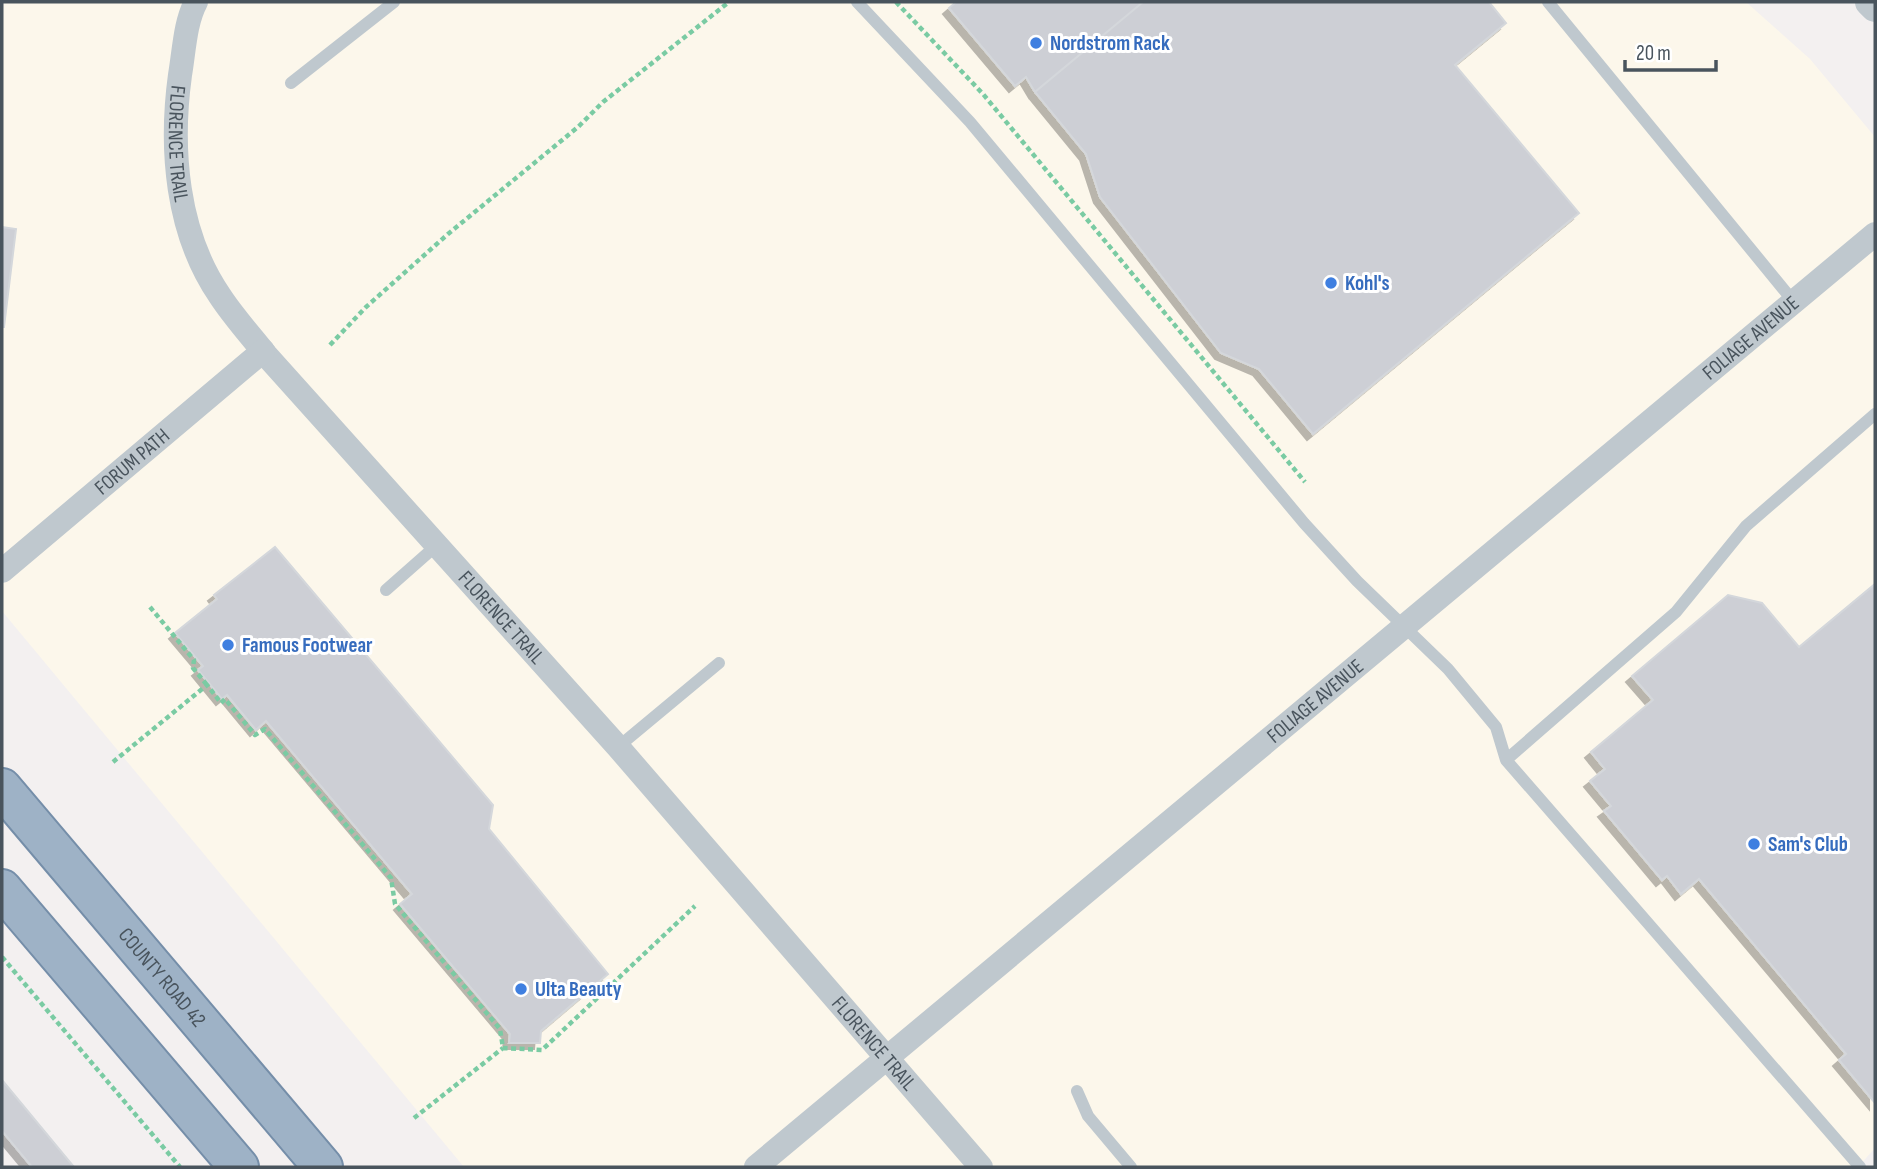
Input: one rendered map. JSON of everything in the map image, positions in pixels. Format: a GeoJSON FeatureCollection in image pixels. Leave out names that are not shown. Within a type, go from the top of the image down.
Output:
{"type":"FeatureCollection","features":[{"type":"Feature","properties":{"kind":"highway","name":"COUNTY ROAD 42"},"geometry":{"type":"LineString","coordinates":[[2,788],[323,1167]]}},
{"type":"Feature","properties":{"kind":"highway"},"geometry":{"type":"LineString","coordinates":[[2,889],[239,1167]]}},
{"type":"Feature","properties":{"kind":"street","name":"FLORENCE TRAIL"},"geometry":{"type":"LineString","coordinates":[[196,2],[187,35],[174,123],[175,160],[190,232],[219,296],[263,351],[618,747],[887,1055],[981,1167]]}},
{"type":"Feature","properties":{"kind":"street"},"geometry":{"type":"LineString","coordinates":[[1870,2],[1875,8]]}},
{"type":"Feature","properties":{"kind":"street","name":"FOLIAGE AVENUE"},"geometry":{"type":"LineString","coordinates":[[756,1167],[887,1055],[1875,234]]}},
{"type":"Feature","properties":{"kind":"street","name":"FORUM PATH"},"geometry":{"type":"LineString","coordinates":[[2,571],[263,351]]}},
{"type":"Feature","properties":{"kind":"lane"},"geometry":{"type":"LineString","coordinates":[[291,83],[394,2]]}},
{"type":"Feature","properties":{"kind":"lane"},"geometry":{"type":"LineString","coordinates":[[857,2],[970,122],[1304,523],[1448,669],[1496,727],[1506,760],[1860,1167]]}},
{"type":"Feature","properties":{"kind":"lane"},"geometry":{"type":"LineString","coordinates":[[1548,2],[1794,302]]}},
{"type":"Feature","properties":{"kind":"lane"},"geometry":{"type":"LineString","coordinates":[[1506,760],[1676,612],[1746,526],[1875,414]]}},
{"type":"Feature","properties":{"kind":"lane"},"geometry":{"type":"LineString","coordinates":[[386,590],[437,545]]}},
{"type":"Feature","properties":{"kind":"lane"},"geometry":{"type":"LineString","coordinates":[[618,747],[719,663]]}},
{"type":"Feature","properties":{"kind":"lane"},"geometry":{"type":"LineString","coordinates":[[1077,1091],[1088,1116],[1131,1167]]}},
{"type":"Feature","properties":{"kind":"path"},"geometry":{"type":"LineString","coordinates":[[330,345],[366,307],[448,234],[612,94],[729,2]]}},
{"type":"Feature","properties":{"kind":"path"},"geometry":{"type":"LineString","coordinates":[[896,2],[983,93],[1305,482]]}},
{"type":"Feature","properties":{"kind":"path"},"geometry":{"type":"LineString","coordinates":[[150,607],[194,660],[193,668],[222,703],[225,699],[255,735],[265,729],[391,878],[395,904],[500,1029],[503,1048]]}},
{"type":"Feature","properties":{"kind":"path"},"geometry":{"type":"LineString","coordinates":[[113,762],[207,685]]}},
{"type":"Feature","properties":{"kind":"path"},"geometry":{"type":"LineString","coordinates":[[415,1118],[503,1048],[542,1050],[695,906]]}},
{"type":"Feature","properties":{"kind":"path"},"geometry":{"type":"LineString","coordinates":[[2,957],[180,1167]]}},
{"type":"Feature","properties":{"kind":"shaded area"},"geometry":{"type":"Polygon","coordinates":[[[2,2],[1746,2],[1810,59],[1875,137],[1875,1148],[1858,1167],[464,1167],[2,611],[2,2]]]}},
{"type":"Feature","properties":{"kind":"building","name":"Nordstrom Rack"},"geometry":{"type":"Polygon","coordinates":[[[956,2],[1143,2],[1035,92],[1026,77],[1015,86],[949,8],[956,2]]]}},
{"type":"Feature","properties":{"kind":"building","name":"Kohl's"},"geometry":{"type":"Polygon","coordinates":[[[1143,2],[1489,2],[1506,23],[1455,65],[1579,213],[1313,434],[1259,369],[1221,353],[1100,197],[1086,154],[1035,92],[1143,2]]]}},
{"type":"Feature","properties":{"kind":"building"},"geometry":{"type":"Polygon","coordinates":[[[2,227],[16,229],[4,327],[2,327],[2,227]]]}},
{"type":"Feature","properties":{"kind":"building"},"geometry":{"type":"Polygon","coordinates":[[[275,547],[493,805],[489,829],[608,974],[541,1031],[540,1043],[509,1043],[510,1034],[400,904],[412,894],[266,721],[256,730],[227,695],[222,699],[198,670],[203,666],[175,633],[217,599],[214,595],[275,547]]]}},
{"type":"Feature","properties":{"kind":"building","name":"Sam's Club"},"geometry":{"type":"Polygon","coordinates":[[[1875,584],[1875,1103],[1839,1060],[1846,1054],[1699,879],[1681,894],[1667,876],[1662,880],[1604,811],[1611,806],[1590,781],[1605,769],[1591,752],[1653,700],[1632,676],[1728,595],[1762,603],[1799,647],[1875,584]]]}},
{"type":"Feature","properties":{"kind":"building"},"geometry":{"type":"Polygon","coordinates":[[[2,1080],[74,1167],[32,1167],[2,1131],[2,1080]]]}},
{"type":"Feature","properties":{"kind":"place","name":"Nordstrom Rack"},"geometry":{"type":"Point","coordinates":[1036,43]}},
{"type":"Feature","properties":{"kind":"place","name":"Kohl's"},"geometry":{"type":"Point","coordinates":[1331,283]}},
{"type":"Feature","properties":{"kind":"place","name":"Famous Footwear"},"geometry":{"type":"Point","coordinates":[228,645]}},
{"type":"Feature","properties":{"kind":"place","name":"Sam's Club"},"geometry":{"type":"Point","coordinates":[1754,844]}},
{"type":"Feature","properties":{"kind":"place","name":"Ulta Beauty"},"geometry":{"type":"Point","coordinates":[521,989]}}]}
